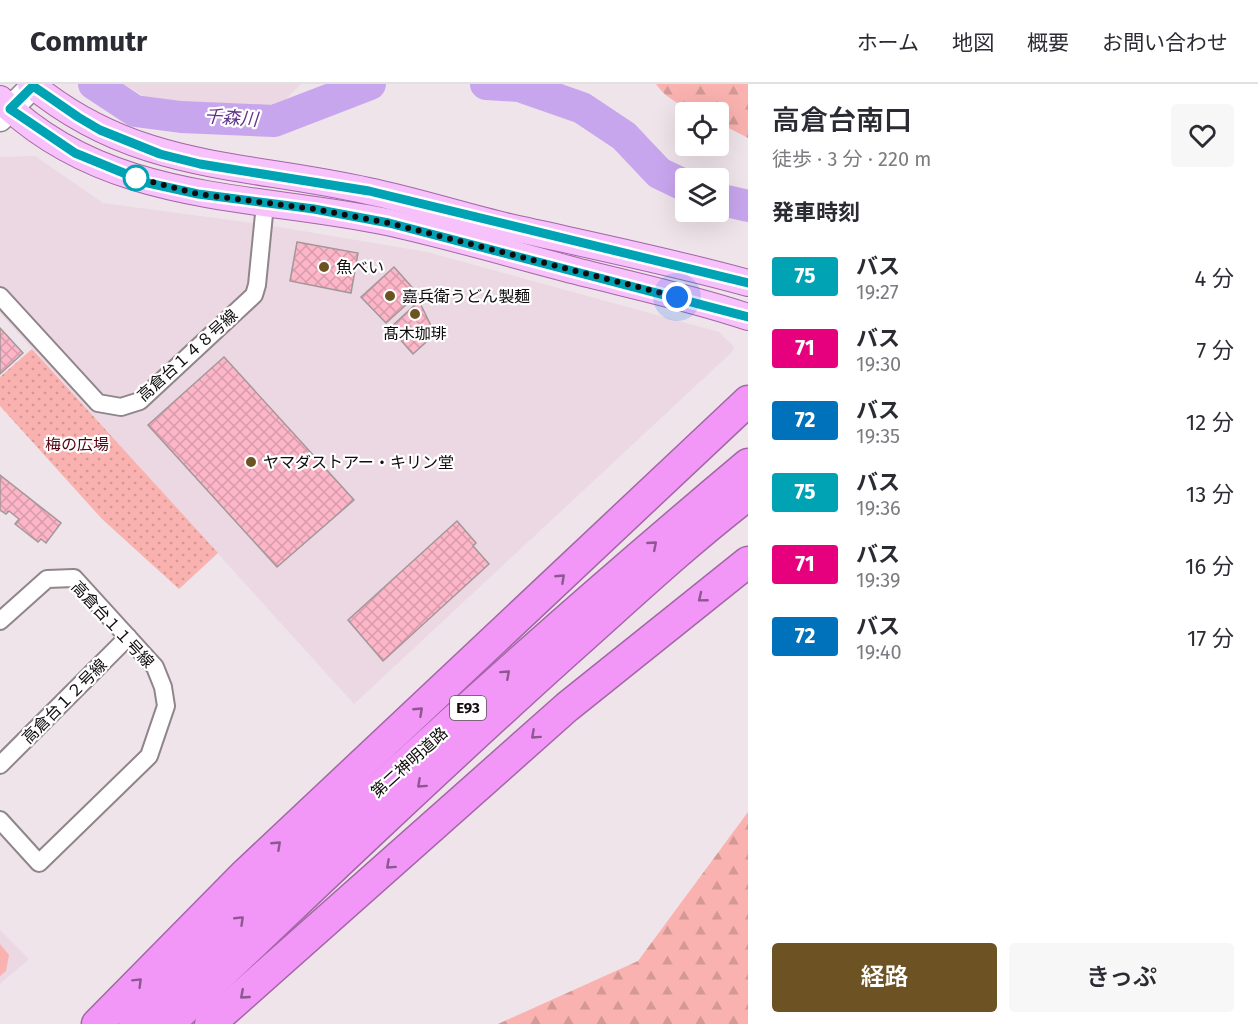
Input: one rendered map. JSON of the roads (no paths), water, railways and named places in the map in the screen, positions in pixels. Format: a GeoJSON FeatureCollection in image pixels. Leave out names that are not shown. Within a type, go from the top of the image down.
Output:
{"type":"FeatureCollection","features":[{"type":"Feature","properties":{"kind":"highway"},"geometry":{"type":"LineString","coordinates":[[97,1024],[243,876],[748,401]]}},
{"type":"Feature","properties":{"kind":"highway","name":"第二神明道路"},"geometry":{"type":"LineString","coordinates":[[169,1024],[207,969],[480,697],[748,464]]}},
{"type":"Feature","properties":{"kind":"highway","name":"第二神明道路"},"geometry":{"type":"LineString","coordinates":[[134,1024],[207,969],[362,837],[660,569],[748,495]]}},
{"type":"Feature","properties":{"kind":"highway"},"geometry":{"type":"LineString","coordinates":[[210,1024],[567,707],[748,562]]}},
{"type":"Feature","properties":{"kind":"main road"},"geometry":{"type":"LineString","coordinates":[[32,85],[100,130],[160,154],[200,164],[369,191],[748,283]]}},
{"type":"Feature","properties":{"kind":"main road"},"geometry":{"type":"LineString","coordinates":[[3,109],[54,140],[110,169],[173,189],[389,223],[748,317]]}},
{"type":"Feature","properties":{"kind":"street"},"geometry":{"type":"LineString","coordinates":[[3,109],[32,85]]}},
{"type":"Feature","properties":{"kind":"street","name":"高倉台１４８号線"},"geometry":{"type":"LineString","coordinates":[[0,296],[98,403],[122,407],[140,401],[254,295],[258,285],[266,204]]}},
{"type":"Feature","properties":{"kind":"street","name":"高倉台１１号線"},"geometry":{"type":"LineString","coordinates":[[0,621],[47,579],[74,578],[155,667],[163,687],[166,706],[149,756],[39,863],[0,820]]}},
{"type":"Feature","properties":{"kind":"street","name":"高倉台１２号線"},"geometry":{"type":"LineString","coordinates":[[0,765],[128,637]]}},
{"type":"Feature","properties":{"kind":"waterway","name":"千森川"},"geometry":{"type":"LineString","coordinates":[[94,84],[135,111],[181,117],[274,121],[370,84]]}},
{"type":"Feature","properties":{"kind":"waterway","name":"千森川"},"geometry":{"type":"LineString","coordinates":[[486,84],[519,86],[582,108],[624,136],[659,173],[675,181]]}},
{"type":"Feature","properties":{"kind":"waterway","name":"千森川"},"geometry":{"type":"LineString","coordinates":[[729,202],[748,206]]}},
{"type":"Feature","properties":{"kind":"place","name":"魚べい"},"geometry":{"type":"Point","coordinates":[324,267]}},
{"type":"Feature","properties":{"kind":"place","name":"嘉兵衛うどん製麺"},"geometry":{"type":"Point","coordinates":[390,296]}},
{"type":"Feature","properties":{"kind":"place","name":"髙木珈琲"},"geometry":{"type":"Point","coordinates":[415,314]}},
{"type":"Feature","properties":{"kind":"place","name":"ヤマダストアー・キリン堂"},"geometry":{"type":"Point","coordinates":[251,462]}},
{"type":"Feature","properties":{"kind":"park label","name":"梅の広場"},"geometry":{"type":"Point","coordinates":[77,444]}}]}
